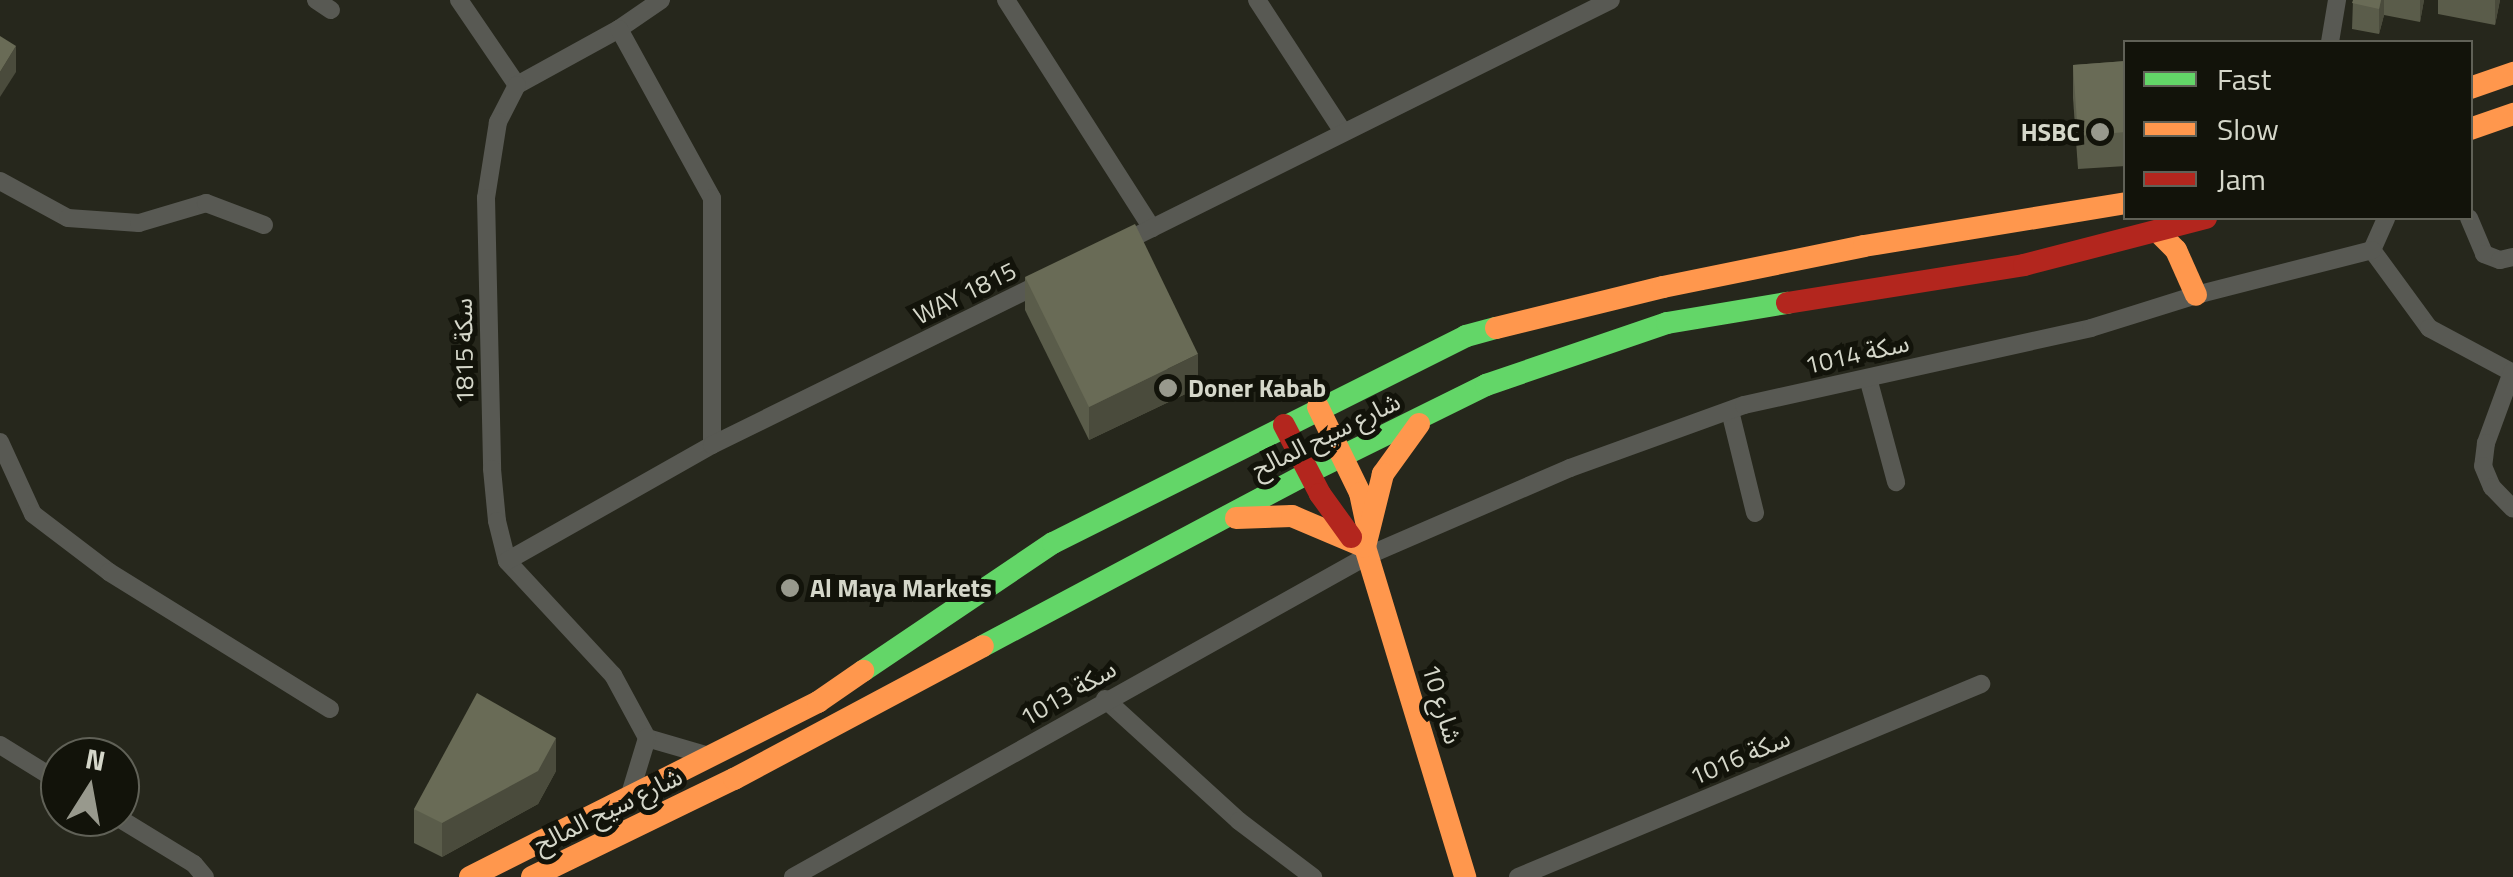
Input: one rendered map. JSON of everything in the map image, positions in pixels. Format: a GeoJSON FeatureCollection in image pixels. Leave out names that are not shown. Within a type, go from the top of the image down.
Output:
{"type":"FeatureCollection","features":[{"type":"Feature","properties":{"kind":"street"},"geometry":{"type":"LineString","coordinates":[[459,0],[517,86],[619,29],[662,0]]}},
{"type":"Feature","properties":{"kind":"street"},"geometry":{"type":"LineString","coordinates":[[1006,0],[1152,228]]}},
{"type":"Feature","properties":{"kind":"street"},"geometry":{"type":"LineString","coordinates":[[1256,0],[1343,132]]}},
{"type":"Feature","properties":{"kind":"street"},"geometry":{"type":"LineString","coordinates":[[1101,253],[1611,0]]}},
{"type":"Feature","properties":{"kind":"street"},"geometry":{"type":"LineString","coordinates":[[2330,40],[2337,0]]}},
{"type":"Feature","properties":{"kind":"street"},"geometry":{"type":"LineString","coordinates":[[619,29],[712,198],[712,445]]}},
{"type":"Feature","properties":{"kind":"street"},"geometry":{"type":"LineString","coordinates":[[2473,87],[2510,71]]}},
{"type":"Feature","properties":{"kind":"street","name":"سكة 1815"},"geometry":{"type":"LineString","coordinates":[[507,560],[492,469],[486,198],[498,122],[517,86]]}},
{"type":"Feature","properties":{"kind":"street"},"geometry":{"type":"LineString","coordinates":[[2473,128],[2513,114]]}},
{"type":"Feature","properties":{"kind":"street"},"geometry":{"type":"LineString","coordinates":[[0,181],[68,218],[139,223],[206,203],[264,225]]}},
{"type":"Feature","properties":{"kind":"street","name":"شارع سيح المالح"},"geometry":{"type":"LineString","coordinates":[[470,877],[818,702],[1053,542],[1422,356],[1484,332],[1663,287],[1828,254],[2123,204]]}},
{"type":"Feature","properties":{"kind":"street","name":"شارع سيح المالح"},"geometry":{"type":"LineString","coordinates":[[532,877],[734,778],[1218,520],[1486,385],[1667,323],[2024,265],[2199,220]]}},
{"type":"Feature","properties":{"kind":"street"},"geometry":{"type":"LineString","coordinates":[[2385,220],[2372,250],[2430,328],[2512,373],[2486,443],[2482,466],[2492,487],[2513,509]]}},
{"type":"Feature","properties":{"kind":"street"},"geometry":{"type":"LineString","coordinates":[[2470,220],[2484,254],[2500,260],[2513,257]]}},
{"type":"Feature","properties":{"kind":"street"},"geometry":{"type":"LineString","coordinates":[[2158,232],[2188,271],[2196,295]]}},
{"type":"Feature","properties":{"kind":"street","name":"سكة 1014"},"geometry":{"type":"LineString","coordinates":[[1364,542],[1730,410],[2091,328],[2196,295],[2372,250]]}},
{"type":"Feature","properties":{"kind":"street","name":"WAY 1815"},"geometry":{"type":"LineString","coordinates":[[507,560],[712,445],[1067,270]]}},
{"type":"Feature","properties":{"kind":"street"},"geometry":{"type":"LineString","coordinates":[[1868,378],[1896,482]]}},
{"type":"Feature","properties":{"kind":"street","name":"شارع 10"},"geometry":{"type":"LineString","coordinates":[[1318,407],[1366,511],[1364,542],[1464,877]]}},
{"type":"Feature","properties":{"kind":"street"},"geometry":{"type":"LineString","coordinates":[[1730,410],[1755,512]]}},
{"type":"Feature","properties":{"kind":"street"},"geometry":{"type":"LineString","coordinates":[[1364,542],[1382,474],[1427,416]]}},
{"type":"Feature","properties":{"kind":"street"},"geometry":{"type":"LineString","coordinates":[[1284,424],[1308,473],[1364,542]]}},
{"type":"Feature","properties":{"kind":"street"},"geometry":{"type":"LineString","coordinates":[[0,442],[33,514],[109,572],[330,709]]}},
{"type":"Feature","properties":{"kind":"street"},"geometry":{"type":"LineString","coordinates":[[1218,520],[1267,514],[1292,516],[1364,542]]}},
{"type":"Feature","properties":{"kind":"street","name":"سكة 1013"},"geometry":{"type":"LineString","coordinates":[[793,877],[1106,699],[1364,542]]}},
{"type":"Feature","properties":{"kind":"street"},"geometry":{"type":"LineString","coordinates":[[507,560],[613,676],[648,738],[709,756]]}},
{"type":"Feature","properties":{"kind":"street","name":"سكة 1016"},"geometry":{"type":"LineString","coordinates":[[1518,877],[1982,684]]}},
{"type":"Feature","properties":{"kind":"street"},"geometry":{"type":"LineString","coordinates":[[1106,699],[1240,821],[1313,877]]}},
{"type":"Feature","properties":{"kind":"street"},"geometry":{"type":"LineString","coordinates":[[630,794],[648,738]]}},
{"type":"Feature","properties":{"kind":"street"},"geometry":{"type":"LineString","coordinates":[[0,745],[40,770]]}},
{"type":"Feature","properties":{"kind":"street"},"geometry":{"type":"LineString","coordinates":[[140,831],[194,864],[205,877]]}},
{"type":"Feature","properties":{"kind":"building"},"geometry":{"type":"Polygon","coordinates":[[[2381,0],[2379,9],[2352,3],[2381,0]]]}},
{"type":"Feature","properties":{"kind":"building"},"geometry":{"type":"Polygon","coordinates":[[[0,36],[16,46],[0,72],[0,36]]]}},
{"type":"Feature","properties":{"kind":"building"},"geometry":{"type":"Polygon","coordinates":[[[2123,61],[2123,132],[2078,136],[2073,65],[2123,61]]]}},
{"type":"Feature","properties":{"kind":"building"},"geometry":{"type":"Polygon","coordinates":[[[1135,224],[1198,354],[1089,407],[1025,277],[1135,224]]]}},
{"type":"Feature","properties":{"kind":"building"},"geometry":{"type":"Polygon","coordinates":[[[477,693],[556,738],[538,771],[442,823],[414,809],[477,693]]]}},
{"type":"Feature","properties":{"kind":"traffic: fast"},"geometry":{"type":"LineString","coordinates":[[983,646],[1308,473],[1486,385],[1667,323],[1787,303]]}},
{"type":"Feature","properties":{"kind":"traffic: fast"},"geometry":{"type":"LineString","coordinates":[[863,671],[1053,543],[1466,336],[1496,328]]}},
{"type":"Feature","properties":{"kind":"traffic: slow"},"geometry":{"type":"LineString","coordinates":[[2473,87],[2513,73]]}},
{"type":"Feature","properties":{"kind":"traffic: slow"},"geometry":{"type":"LineString","coordinates":[[2473,128],[2513,114]]}},
{"type":"Feature","properties":{"kind":"traffic: slow"},"geometry":{"type":"LineString","coordinates":[[1496,328],[1663,287],[1864,246],[2123,203]]}},
{"type":"Feature","properties":{"kind":"traffic: slow"},"geometry":{"type":"LineString","coordinates":[[2158,232],[2176,250],[2196,295]]}},
{"type":"Feature","properties":{"kind":"traffic: slow"},"geometry":{"type":"LineString","coordinates":[[1318,407],[1360,493],[1367,525]]}},
{"type":"Feature","properties":{"kind":"traffic: slow"},"geometry":{"type":"LineString","coordinates":[[1419,424],[1383,474],[1365,547],[1465,877]]}},
{"type":"Feature","properties":{"kind":"traffic: slow"},"geometry":{"type":"LineString","coordinates":[[1236,518],[1292,516],[1365,547]]}},
{"type":"Feature","properties":{"kind":"traffic: slow"},"geometry":{"type":"LineString","coordinates":[[532,877],[734,779],[983,646]]}},
{"type":"Feature","properties":{"kind":"traffic: slow"},"geometry":{"type":"LineString","coordinates":[[470,877],[818,702],[863,671]]}},
{"type":"Feature","properties":{"kind":"traffic: jam"},"geometry":{"type":"LineString","coordinates":[[1787,303],[2024,265],[2198,220]]}},
{"type":"Feature","properties":{"kind":"traffic: jam"},"geometry":{"type":"LineString","coordinates":[[1284,425],[1320,494],[1351,537]]}},
{"type":"Feature","properties":{"kind":"place","name":"HSBC"},"geometry":{"type":"Point","coordinates":[2100,132]}},
{"type":"Feature","properties":{"kind":"place","name":"Doner Kabab"},"geometry":{"type":"Point","coordinates":[1168,388]}},
{"type":"Feature","properties":{"kind":"place","name":"Al Maya Markets"},"geometry":{"type":"Point","coordinates":[790,588]}}]}
